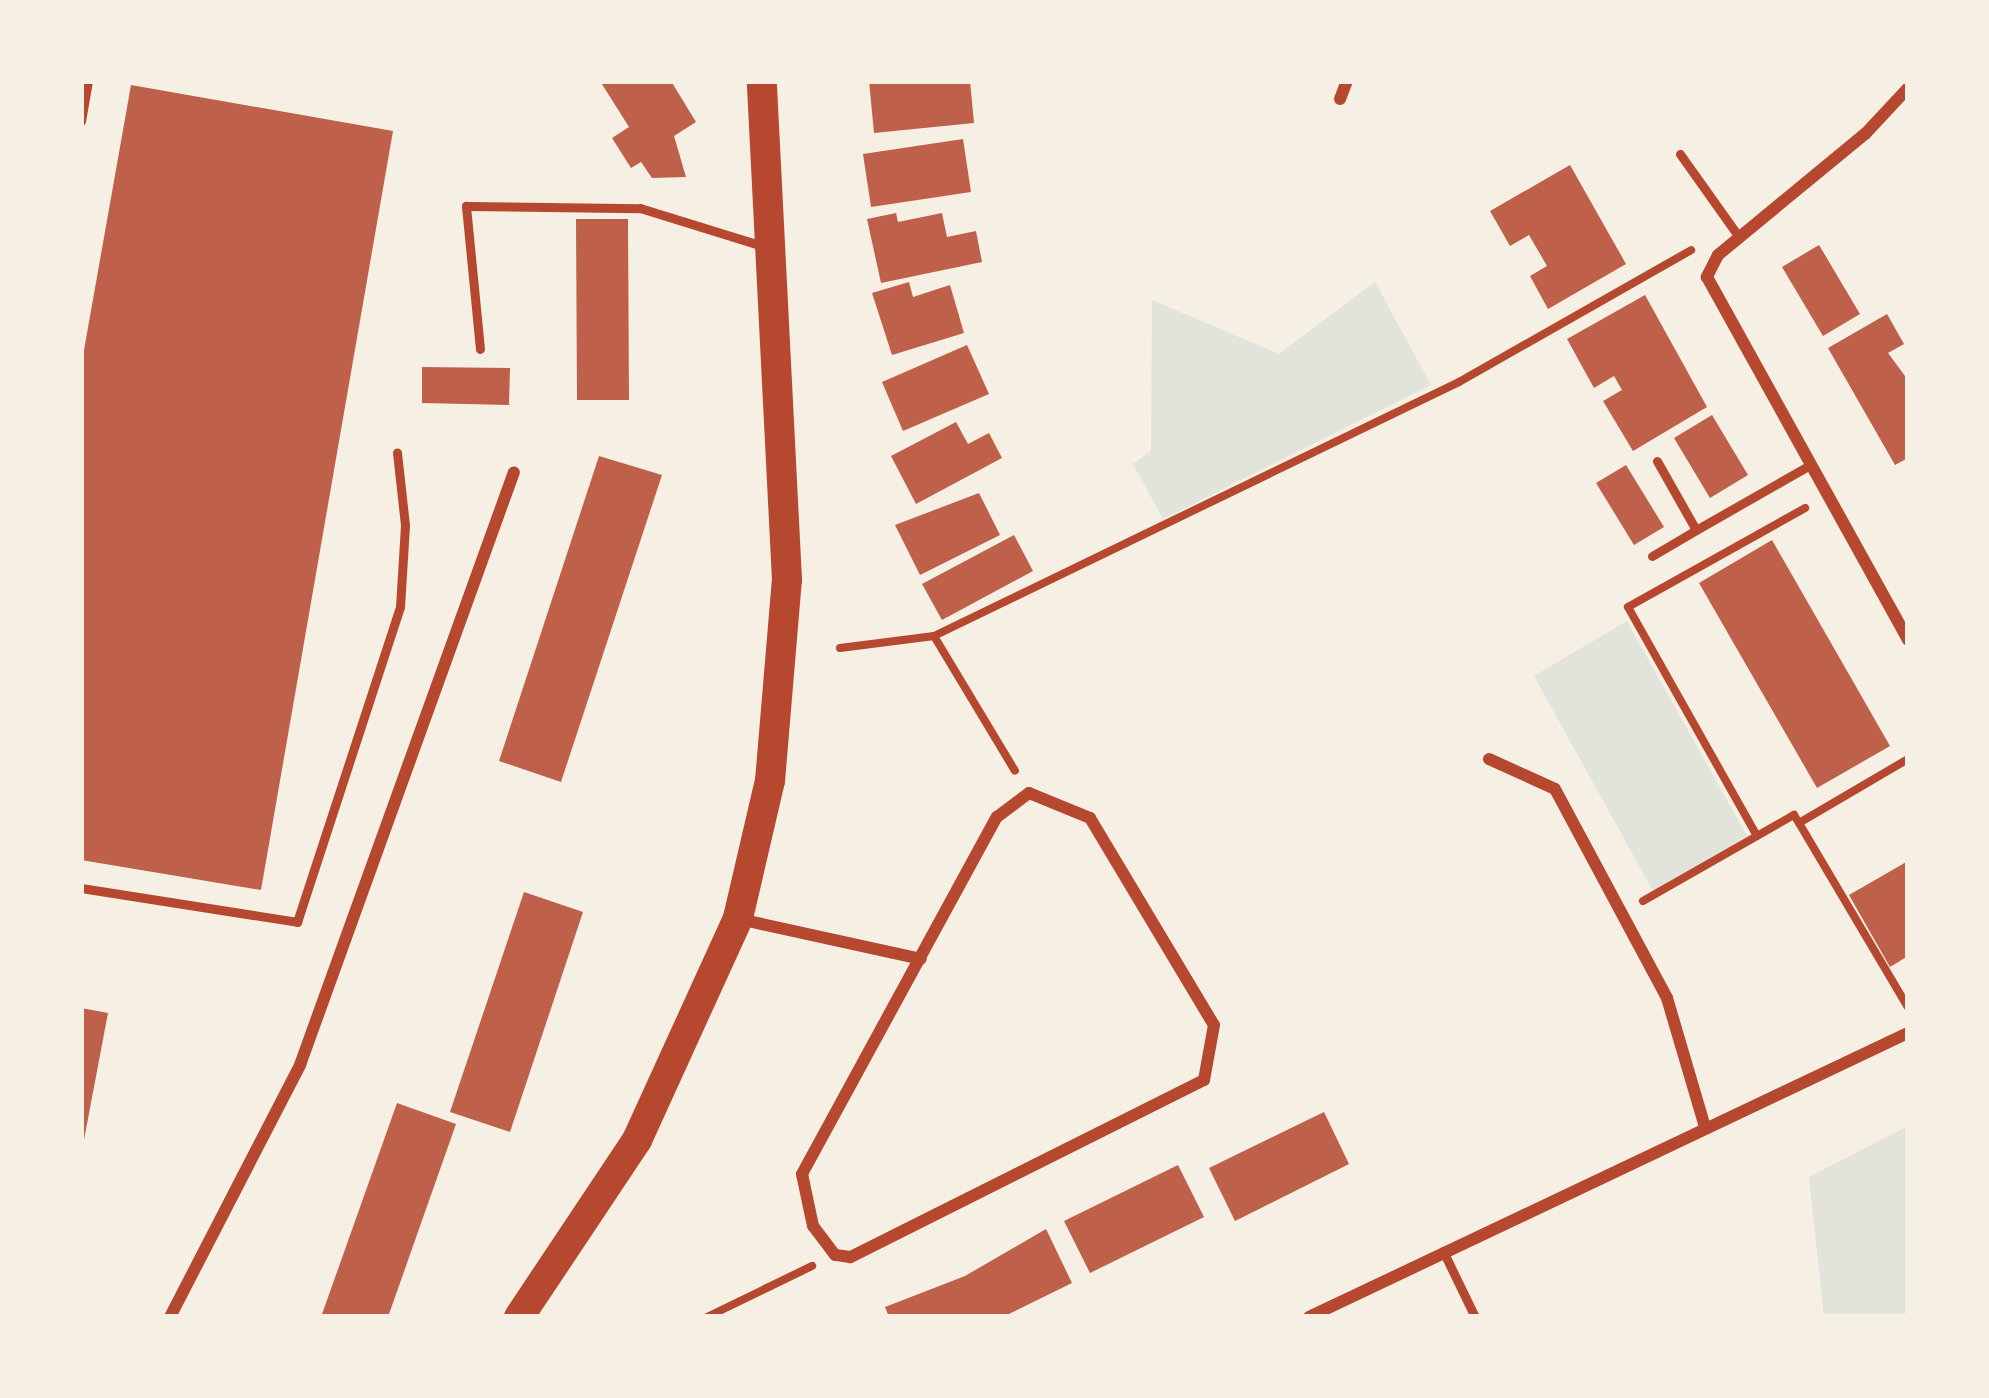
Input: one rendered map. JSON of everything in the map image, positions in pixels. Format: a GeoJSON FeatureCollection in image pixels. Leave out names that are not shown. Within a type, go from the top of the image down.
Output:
{"type":"FeatureCollection","features":[{"type":"Feature","properties":{"kind":"main road"},"geometry":{"type":"LineString","coordinates":[[519,1317],[637,1140],[738,918],[770,781],[786,625],[762,81]]}},
{"type":"Feature","properties":{"kind":"street"},"geometry":{"type":"LineString","coordinates":[[1340,99],[1347,81]]}},
{"type":"Feature","properties":{"kind":"street"},"geometry":{"type":"LineString","coordinates":[[1908,88],[1715,259],[1710,286],[1908,640]]}},
{"type":"Feature","properties":{"kind":"street"},"geometry":{"type":"LineString","coordinates":[[170,1317],[300,1065],[514,472]]}},
{"type":"Feature","properties":{"kind":"street"},"geometry":{"type":"LineString","coordinates":[[1489,759],[1556,789],[1666,998],[1704,1124]]}},
{"type":"Feature","properties":{"kind":"street"},"geometry":{"type":"LineString","coordinates":[[1029,793],[1090,818],[1214,1025],[1204,1080],[850,1257],[835,1256],[813,1226],[802,1174],[922,959],[998,817],[1029,793]]}},
{"type":"Feature","properties":{"kind":"street"},"geometry":{"type":"LineString","coordinates":[[738,918],[922,959]]}},
{"type":"Feature","properties":{"kind":"street"},"geometry":{"type":"LineString","coordinates":[[1310,1317],[1704,1124],[1908,1033]]}},
{"type":"Feature","properties":{"kind":"lane"},"geometry":{"type":"LineString","coordinates":[[81,121],[88,81]]}},
{"type":"Feature","properties":{"kind":"lane"},"geometry":{"type":"LineString","coordinates":[[1680,154],[1739,237]]}},
{"type":"Feature","properties":{"kind":"lane"},"geometry":{"type":"LineString","coordinates":[[480,350],[466,206],[640,208],[766,247]]}},
{"type":"Feature","properties":{"kind":"lane"},"geometry":{"type":"LineString","coordinates":[[81,888],[297,922],[400,607],[405,525],[397,452]]}},
{"type":"Feature","properties":{"kind":"lane"},"geometry":{"type":"LineString","coordinates":[[1657,460],[1696,530]]}},
{"type":"Feature","properties":{"kind":"lane"},"geometry":{"type":"LineString","coordinates":[[1652,556],[1810,465]]}},
{"type":"Feature","properties":{"kind":"lane"},"geometry":{"type":"LineString","coordinates":[[1443,1250],[1474,1317]]}},
{"type":"Feature","properties":{"kind":"path"},"geometry":{"type":"LineString","coordinates":[[840,648],[934,636],[1459,382],[1686,249],[1715,259]]}},
{"type":"Feature","properties":{"kind":"path"},"geometry":{"type":"LineString","coordinates":[[1757,836],[1628,607],[1827,496]]}},
{"type":"Feature","properties":{"kind":"path"},"geometry":{"type":"LineString","coordinates":[[934,636],[1029,793]]}},
{"type":"Feature","properties":{"kind":"path"},"geometry":{"type":"LineString","coordinates":[[1799,824],[1908,759]]}},
{"type":"Feature","properties":{"kind":"path"},"geometry":{"type":"LineString","coordinates":[[1621,913],[1794,815],[1908,1007]]}},
{"type":"Feature","properties":{"kind":"path"},"geometry":{"type":"LineString","coordinates":[[706,1317],[835,1256]]}},
{"type":"Feature","properties":{"kind":"shaded area"},"geometry":{"type":"Polygon","coordinates":[[[1375,282],[1431,385],[1163,519],[1133,464],[1151,451],[1152,300],[1279,354],[1375,282]]]}},
{"type":"Feature","properties":{"kind":"shaded area"},"geometry":{"type":"Polygon","coordinates":[[[1627,621],[1747,836],[1653,891],[1534,676],[1627,621]]]}},
{"type":"Feature","properties":{"kind":"shaded area"},"geometry":{"type":"Polygon","coordinates":[[[1908,1126],[1908,1317],[1824,1317],[1809,1177],[1908,1126]]]}},
{"type":"Feature","properties":{"kind":"building"},"geometry":{"type":"Polygon","coordinates":[[[600,81],[671,81],[696,122],[674,136],[686,177],[652,178],[641,162],[631,168],[612,138],[629,127],[600,81]]]}},
{"type":"Feature","properties":{"kind":"building"},"geometry":{"type":"Polygon","coordinates":[[[869,81],[970,81],[974,123],[874,133],[869,81]]]}},
{"type":"Feature","properties":{"kind":"building"},"geometry":{"type":"Polygon","coordinates":[[[131,85],[393,131],[261,890],[81,860],[81,367],[131,85]]]}},
{"type":"Feature","properties":{"kind":"building"},"geometry":{"type":"Polygon","coordinates":[[[963,139],[971,192],[871,207],[863,154],[963,139]]]}},
{"type":"Feature","properties":{"kind":"building"},"geometry":{"type":"Polygon","coordinates":[[[1570,165],[1626,264],[1548,309],[1530,276],[1547,266],[1529,235],[1510,246],[1490,211],[1570,165]]]}},
{"type":"Feature","properties":{"kind":"building"},"geometry":{"type":"Polygon","coordinates":[[[896,213],[898,222],[942,213],[947,237],[976,231],[982,262],[881,283],[867,219],[896,213]]]}},
{"type":"Feature","properties":{"kind":"building"},"geometry":{"type":"Polygon","coordinates":[[[576,219],[628,219],[629,400],[577,400],[576,219]]]}},
{"type":"Feature","properties":{"kind":"building"},"geometry":{"type":"Polygon","coordinates":[[[1819,245],[1860,314],[1823,336],[1782,267],[1819,245]]]}},
{"type":"Feature","properties":{"kind":"building"},"geometry":{"type":"Polygon","coordinates":[[[909,282],[913,297],[950,285],[964,333],[892,355],[872,293],[909,282]]]}},
{"type":"Feature","properties":{"kind":"building"},"geometry":{"type":"Polygon","coordinates":[[[1645,295],[1707,407],[1633,451],[1603,401],[1622,390],[1614,376],[1594,388],[1567,339],[1645,295]]]}},
{"type":"Feature","properties":{"kind":"building"},"geometry":{"type":"Polygon","coordinates":[[[1887,314],[1904,344],[1888,353],[1908,380],[1908,458],[1895,465],[1828,348],[1887,314]]]}},
{"type":"Feature","properties":{"kind":"building"},"geometry":{"type":"Polygon","coordinates":[[[967,345],[989,394],[903,431],[882,382],[967,345]]]}},
{"type":"Feature","properties":{"kind":"building"},"geometry":{"type":"Polygon","coordinates":[[[422,367],[510,368],[509,405],[422,403],[422,367]]]}},
{"type":"Feature","properties":{"kind":"building"},"geometry":{"type":"Polygon","coordinates":[[[1712,415],[1748,475],[1710,498],[1674,438],[1712,415]]]}},
{"type":"Feature","properties":{"kind":"building"},"geometry":{"type":"Polygon","coordinates":[[[956,422],[968,444],[989,433],[1002,458],[916,504],[891,456],[956,422]]]}},
{"type":"Feature","properties":{"kind":"building"},"geometry":{"type":"Polygon","coordinates":[[[599,456],[662,475],[561,782],[499,761],[599,456]]]}},
{"type":"Feature","properties":{"kind":"building"},"geometry":{"type":"Polygon","coordinates":[[[1626,465],[1664,527],[1634,545],[1596,483],[1626,465]]]}},
{"type":"Feature","properties":{"kind":"building"},"geometry":{"type":"Polygon","coordinates":[[[979,493],[1000,535],[920,575],[895,525],[979,493]]]}},
{"type":"Feature","properties":{"kind":"building"},"geometry":{"type":"Polygon","coordinates":[[[1014,535],[1033,571],[942,620],[922,584],[1014,535]]]}},
{"type":"Feature","properties":{"kind":"building"},"geometry":{"type":"Polygon","coordinates":[[[1772,540],[1890,746],[1817,788],[1699,583],[1772,540]]]}},
{"type":"Feature","properties":{"kind":"building"},"geometry":{"type":"Polygon","coordinates":[[[1908,861],[1908,956],[1890,967],[1849,895],[1908,861]]]}},
{"type":"Feature","properties":{"kind":"building"},"geometry":{"type":"Polygon","coordinates":[[[524,892],[583,912],[510,1132],[450,1112],[524,892]]]}},
{"type":"Feature","properties":{"kind":"building"},"geometry":{"type":"Polygon","coordinates":[[[81,1008],[108,1013],[83,1145],[81,1145],[81,1008]]]}},
{"type":"Feature","properties":{"kind":"building"},"geometry":{"type":"Polygon","coordinates":[[[397,1103],[456,1124],[388,1317],[321,1317],[397,1103]]]}},
{"type":"Feature","properties":{"kind":"building"},"geometry":{"type":"Polygon","coordinates":[[[1324,1112],[1349,1164],[1235,1221],[1209,1168],[1324,1112]]]}},
{"type":"Feature","properties":{"kind":"building"},"geometry":{"type":"Polygon","coordinates":[[[1178,1165],[1204,1217],[1090,1273],[1064,1221],[1178,1165]]]}},
{"type":"Feature","properties":{"kind":"building"},"geometry":{"type":"Polygon","coordinates":[[[1046,1229],[1072,1283],[1003,1317],[889,1317],[885,1307],[965,1276],[1046,1229]]]}}]}
